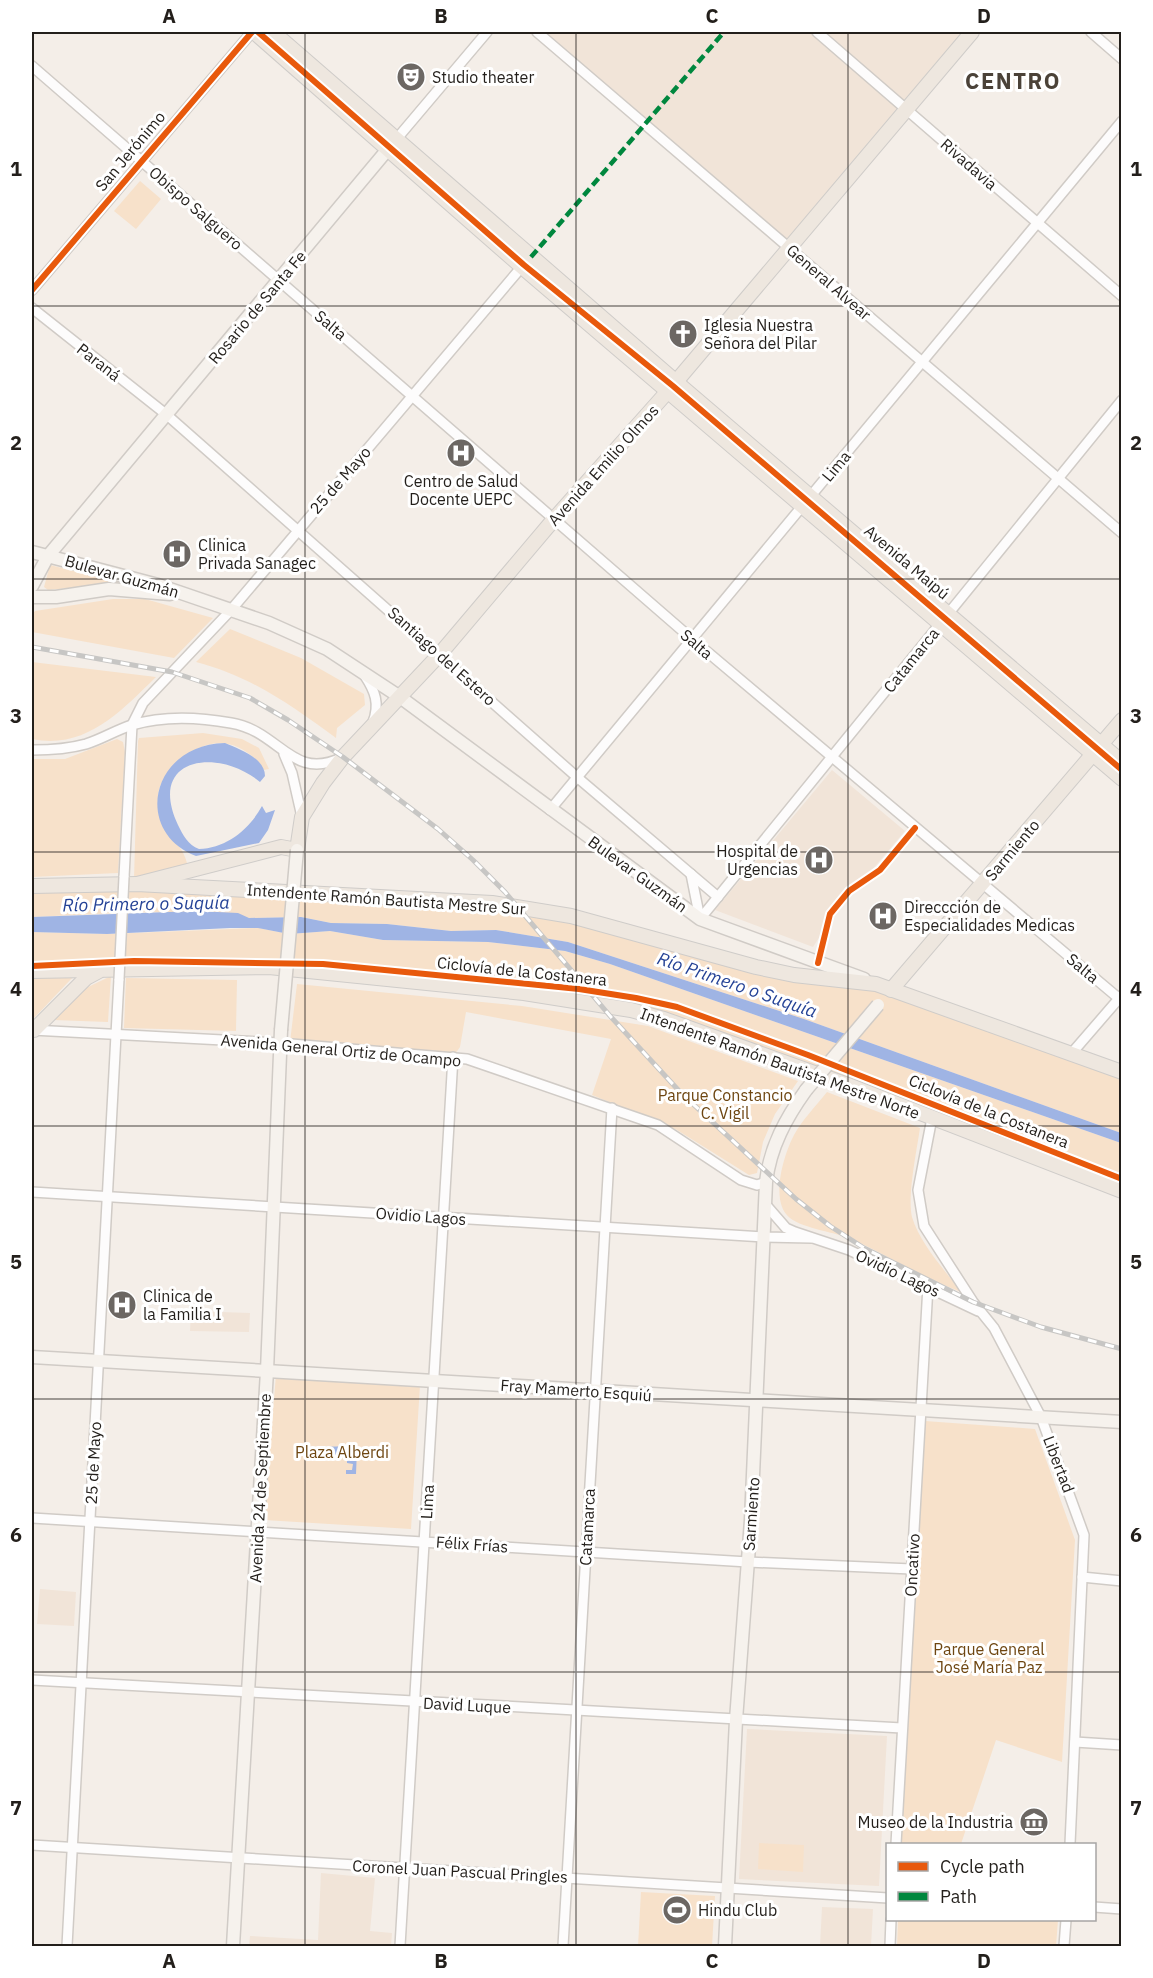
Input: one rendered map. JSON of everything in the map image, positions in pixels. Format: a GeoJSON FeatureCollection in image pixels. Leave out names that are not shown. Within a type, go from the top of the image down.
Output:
{"type":"FeatureCollection","features":[{"type":"Feature","properties":{"kind":"main road"},"geometry":{"type":"LineString","coordinates":[[253,32],[392,144]]}},
{"type":"Feature","properties":{"kind":"main road"},"geometry":{"type":"LineString","coordinates":[[273,32],[392,144]]}},
{"type":"Feature","properties":{"kind":"main road","name":"Avenida Emilio Olmos"},"geometry":{"type":"LineString","coordinates":[[297,850],[302,817],[323,783],[343,757],[440,654],[555,518],[673,386],[972,32]]}},
{"type":"Feature","properties":{"kind":"main road","name":"Avenida Maipú"},"geometry":{"type":"LineString","coordinates":[[392,144],[1096,749],[1122,779]]}},
{"type":"Feature","properties":{"kind":"main road","name":"Rosario de Santa Fe"},"geometry":{"type":"LineString","coordinates":[[32,586],[48,556],[392,144]]}},
{"type":"Feature","properties":{"kind":"main road","name":"Bulevar Guzmán"},"geometry":{"type":"LineString","coordinates":[[32,552],[158,585],[300,635],[362,671],[400,697],[700,919],[1122,1072]]}},
{"type":"Feature","properties":{"kind":"main road","name":"Bulevar Guzmán"},"geometry":{"type":"LineString","coordinates":[[32,597],[56,597],[109,589],[195,598]]}},
{"type":"Feature","properties":{"kind":"main road","name":"Sarmiento"},"geometry":{"type":"LineString","coordinates":[[725,1947],[736,1720],[757,1401],[766,1182],[773,1150],[783,1126],[806,1090],[1122,720]]}},
{"type":"Feature","properties":{"kind":"main road","name":"Avenida Maipú"},"geometry":{"type":"LineString","coordinates":[[1096,749],[1122,762]]}},
{"type":"Feature","properties":{"kind":"main road"},"geometry":{"type":"LineString","coordinates":[[137,884],[281,848],[297,850]]}},
{"type":"Feature","properties":{"kind":"main road","name":"Avenida 24 de Septiembre"},"geometry":{"type":"LineString","coordinates":[[233,1947],[267,1371],[277,1038],[297,850]]}},
{"type":"Feature","properties":{"kind":"main road","name":"Intendente Ramón Bautista Mestre Sur"},"geometry":{"type":"LineString","coordinates":[[32,886],[137,884],[492,903],[571,916],[776,971],[876,984]]}},
{"type":"Feature","properties":{"kind":"main road","name":"Intendente Ramón Bautista Mestre Norte"},"geometry":{"type":"LineString","coordinates":[[32,971],[269,967],[524,993],[631,1010],[675,1022],[1122,1191]]}},
{"type":"Feature","properties":{"kind":"main road"},"geometry":{"type":"LineString","coordinates":[[33,1030],[86,978],[104,969]]}},
{"type":"Feature","properties":{"kind":"main road","name":"Fray Mamerto Esquiú"},"geometry":{"type":"LineString","coordinates":[[32,1357],[1122,1422]]}},
{"type":"Feature","properties":{"kind":"street","name":"San Jerónimo"},"geometry":{"type":"LineString","coordinates":[[32,290],[140,159],[253,32]]}},
{"type":"Feature","properties":{"kind":"street","name":"Rosario de Santa Fe"},"geometry":{"type":"LineString","coordinates":[[392,144],[487,32]]}},
{"type":"Feature","properties":{"kind":"street","name":"General Alvear"},"geometry":{"type":"LineString","coordinates":[[537,32],[1122,533]]}},
{"type":"Feature","properties":{"kind":"street","name":"Rivadavia"},"geometry":{"type":"LineString","coordinates":[[817,32],[1122,296]]}},
{"type":"Feature","properties":{"kind":"street"},"geometry":{"type":"LineString","coordinates":[[1091,32],[1122,59]]}},
{"type":"Feature","properties":{"kind":"street","name":"Obispo Salguero"},"geometry":{"type":"LineString","coordinates":[[32,66],[279,280]]}},
{"type":"Feature","properties":{"kind":"street","name":"Lima"},"geometry":{"type":"LineString","coordinates":[[550,810],[1122,121]]}},
{"type":"Feature","properties":{"kind":"street","name":"25 de Mayo"},"geometry":{"type":"LineString","coordinates":[[67,1947],[132,725],[142,703],[231,609],[527,262]]}},
{"type":"Feature","properties":{"kind":"street","name":"Salta"},"geometry":{"type":"LineString","coordinates":[[279,280],[832,759],[1121,998]]}},
{"type":"Feature","properties":{"kind":"street","name":"Paraná"},"geometry":{"type":"LineString","coordinates":[[32,308],[167,415]]}},
{"type":"Feature","properties":{"kind":"street","name":"Catamarca"},"geometry":{"type":"LineString","coordinates":[[700,919],[1122,400]]}},
{"type":"Feature","properties":{"kind":"street","name":"Santiago del Estero"},"geometry":{"type":"LineString","coordinates":[[167,415],[578,778],[718,897]]}},
{"type":"Feature","properties":{"kind":"street"},"geometry":{"type":"LineString","coordinates":[[362,671],[376,699],[377,712],[371,727]]}},
{"type":"Feature","properties":{"kind":"street"},"geometry":{"type":"LineString","coordinates":[[34,749],[85,744],[132,725],[171,718],[203,718],[246,726],[273,740],[293,759],[308,764],[329,764],[343,757]]}},
{"type":"Feature","properties":{"kind":"street"},"geometry":{"type":"LineString","coordinates":[[273,740],[290,767],[302,817]]}},
{"type":"Feature","properties":{"kind":"street"},"geometry":{"type":"LineString","coordinates":[[691,874],[700,919]]}},
{"type":"Feature","properties":{"kind":"street"},"geometry":{"type":"LineString","coordinates":[[1071,1054],[1121,998]]}},
{"type":"Feature","properties":{"kind":"street","name":"Avenida General Ortiz de Ocampo"},"geometry":{"type":"LineString","coordinates":[[33,1030],[277,1038],[285,1039],[296,1045],[453,1057],[478,1062],[658,1125],[741,1180],[757,1185],[766,1182]]}},
{"type":"Feature","properties":{"kind":"street","name":"Lima"},"geometry":{"type":"LineString","coordinates":[[400,1947],[453,1057]]}},
{"type":"Feature","properties":{"kind":"street","name":"Catamarca"},"geometry":{"type":"LineString","coordinates":[[563,1947],[612,1108]]}},
{"type":"Feature","properties":{"kind":"street","name":"Libertad"},"geometry":{"type":"LineString","coordinates":[[932,1118],[918,1190],[924,1226],[966,1292],[984,1314],[1041,1417],[1082,1524],[1084,1535],[1070,1843]]}},
{"type":"Feature","properties":{"kind":"street","name":"Ovidio Lagos"},"geometry":{"type":"LineString","coordinates":[[32,1192],[764,1238],[811,1238]]}},
{"type":"Feature","properties":{"kind":"street","name":"Ovidio Lagos"},"geometry":{"type":"LineString","coordinates":[[766,1205],[786,1228],[849,1250],[984,1314]]}},
{"type":"Feature","properties":{"kind":"street","name":"Oncativo"},"geometry":{"type":"LineString","coordinates":[[896,1843],[928,1286]]}},
{"type":"Feature","properties":{"kind":"street","name":"Félix Frías"},"geometry":{"type":"LineString","coordinates":[[32,1518],[748,1562],[912,1569]]}},
{"type":"Feature","properties":{"kind":"street"},"geometry":{"type":"LineString","coordinates":[[1082,1577],[1122,1581]]}},
{"type":"Feature","properties":{"kind":"street","name":"David Luque"},"geometry":{"type":"LineString","coordinates":[[32,1680],[248,1694],[902,1728]]}},
{"type":"Feature","properties":{"kind":"street"},"geometry":{"type":"LineString","coordinates":[[1075,1742],[1122,1745]]}},
{"type":"Feature","properties":{"kind":"street","name":"Coronel Juan Pascual Pringles"},"geometry":{"type":"LineString","coordinates":[[32,1845],[728,1886],[886,1898]]}},
{"type":"Feature","properties":{"kind":"street"},"geometry":{"type":"LineString","coordinates":[[1096,1907],[1122,1909]]}},
{"type":"Feature","properties":{"kind":"street"},"geometry":{"type":"LineString","coordinates":[[890,1947],[891,1921]]}},
{"type":"Feature","properties":{"kind":"street"},"geometry":{"type":"LineString","coordinates":[[1064,1947],[1066,1921]]}},
{"type":"Feature","properties":{"kind":"shaded area"},"geometry":{"type":"Polygon","coordinates":[[[537,32],[972,32],[789,248],[537,32]]]}},
{"type":"Feature","properties":{"kind":"shaded area","name":"Hospital de Urgencias"},"geometry":{"type":"Polygon","coordinates":[[[832,770],[905,831],[833,916],[813,947],[715,910],[832,770]]]}},
{"type":"Feature","properties":{"kind":"shaded area"},"geometry":{"type":"Polygon","coordinates":[[[191,1311],[250,1313],[249,1332],[190,1331],[191,1311]]]}},
{"type":"Feature","properties":{"kind":"shaded area"},"geometry":{"type":"Polygon","coordinates":[[[40,1589],[76,1592],[74,1626],[37,1624],[40,1589]]]}},
{"type":"Feature","properties":{"kind":"shaded area"},"geometry":{"type":"Polygon","coordinates":[[[747,1729],[887,1736],[879,1886],[739,1879],[747,1729]]]}},
{"type":"Feature","properties":{"kind":"shaded area"},"geometry":{"type":"Polygon","coordinates":[[[321,1873],[375,1878],[370,1931],[392,1933],[391,1946],[249,1946],[250,1936],[318,1940],[321,1873]]]}},
{"type":"Feature","properties":{"kind":"shaded area"},"geometry":{"type":"Polygon","coordinates":[[[822,1907],[873,1909],[871,1946],[820,1946],[822,1907]]]}},
{"type":"Feature","properties":{"kind":"green space"},"geometry":{"type":"Polygon","coordinates":[[[140,181],[161,199],[136,229],[114,211],[140,181]]]}},
{"type":"Feature","properties":{"kind":"green space"},"geometry":{"type":"Polygon","coordinates":[[[50,565],[121,583],[48,590],[44,587],[50,565]]]}},
{"type":"Feature","properties":{"kind":"green space"},"geometry":{"type":"Polygon","coordinates":[[[113,599],[145,599],[213,618],[174,658],[32,632],[32,615],[35,611],[113,599]]]}},
{"type":"Feature","properties":{"kind":"green space"},"geometry":{"type":"Polygon","coordinates":[[[230,629],[301,658],[364,694],[365,705],[337,728],[336,738],[270,693],[235,675],[196,662],[230,629]]]}},
{"type":"Feature","properties":{"kind":"green space"},"geometry":{"type":"Polygon","coordinates":[[[32,662],[156,677],[116,714],[86,733],[69,739],[51,741],[32,739],[32,662]]]}},
{"type":"Feature","properties":{"kind":"green space"},"geometry":{"type":"Polygon","coordinates":[[[203,733],[242,739],[259,748],[269,769],[264,770],[243,750],[221,743],[197,749],[186,756],[162,782],[158,802],[163,822],[182,850],[188,867],[134,879],[139,738],[203,733]]]}},
{"type":"Feature","properties":{"kind":"green space"},"geometry":{"type":"Polygon","coordinates":[[[117,739],[123,742],[125,752],[118,873],[32,877],[32,759],[65,759],[117,739]]]}},
{"type":"Feature","properties":{"kind":"green space"},"geometry":{"type":"Polygon","coordinates":[[[32,886],[492,903],[756,967],[876,984],[1121,1072],[1121,1133],[804,1019],[568,942],[496,930],[451,931],[387,924],[331,923],[301,917],[249,918],[231,913],[138,912],[32,917],[32,886]]]}},
{"type":"Feature","properties":{"kind":"green space"},"geometry":{"type":"Polygon","coordinates":[[[259,928],[289,934],[330,931],[383,940],[488,942],[565,951],[610,964],[1121,1143],[1121,1191],[631,1010],[269,967],[32,971],[32,932],[107,934],[259,928]]]}},
{"type":"Feature","properties":{"kind":"green space"},"geometry":{"type":"Polygon","coordinates":[[[111,976],[108,1022],[54,1020],[86,988],[111,976]]]}},
{"type":"Feature","properties":{"kind":"green space"},"geometry":{"type":"Polygon","coordinates":[[[73,977],[34,1018],[32,1018],[32,978],[73,977]]]}},
{"type":"Feature","properties":{"kind":"green space"},"geometry":{"type":"Polygon","coordinates":[[[126,978],[237,980],[236,1031],[124,1028],[126,978]]]}},
{"type":"Feature","properties":{"kind":"green space","name":"Parque Constancio C. Vigil"},"geometry":{"type":"Polygon","coordinates":[[[297,984],[522,1006],[648,1026],[798,1081],[775,1114],[763,1142],[757,1173],[749,1175],[677,1130],[592,1095],[611,1039],[466,1012],[460,1047],[453,1057],[290,1042],[297,984]]]}},
{"type":"Feature","properties":{"kind":"green space"},"geometry":{"type":"Polygon","coordinates":[[[827,1092],[920,1128],[912,1186],[912,1217],[927,1247],[961,1292],[854,1240],[796,1222],[784,1211],[779,1190],[786,1154],[797,1129],[827,1092]]]}},
{"type":"Feature","properties":{"kind":"green space","name":"Plaza Alberdi"},"geometry":{"type":"Polygon","coordinates":[[[276,1375],[420,1385],[411,1529],[264,1520],[276,1375]]]}},
{"type":"Feature","properties":{"kind":"green space","name":"Parque General José María Paz"},"geometry":{"type":"Polygon","coordinates":[[[925,1421],[1035,1429],[1075,1540],[1062,1762],[996,1740],[961,1843],[901,1843],[905,1735],[925,1421]]]}},
{"type":"Feature","properties":{"kind":"green space"},"geometry":{"type":"Polygon","coordinates":[[[759,1843],[804,1845],[803,1872],[758,1869],[759,1843]]]}},
{"type":"Feature","properties":{"kind":"green space","name":"Hindu Club"},"geometry":{"type":"Polygon","coordinates":[[[641,1892],[715,1896],[712,1946],[638,1946],[641,1892]]]}},
{"type":"Feature","properties":{"kind":"green space"},"geometry":{"type":"Polygon","coordinates":[[[898,1921],[1058,1921],[1056,1946],[897,1946],[898,1921]]]}},
{"type":"Feature","properties":{"kind":"water"},"geometry":{"type":"Polygon","coordinates":[[[225,743],[256,759],[261,764],[265,776],[260,782],[243,771],[225,764],[207,762],[191,765],[179,772],[171,785],[171,802],[178,825],[186,839],[199,849],[209,848],[236,836],[257,815],[262,806],[266,813],[275,810],[268,830],[259,843],[196,856],[176,844],[163,828],[158,810],[159,791],[166,773],[180,758],[200,747],[225,743]]]}},
{"type":"Feature","properties":{"kind":"water"},"geometry":{"type":"Polygon","coordinates":[[[197,911],[238,913],[249,918],[301,917],[331,923],[387,924],[451,931],[496,930],[568,942],[804,1019],[1121,1133],[1121,1143],[610,964],[565,951],[488,942],[383,940],[330,931],[289,934],[258,928],[107,934],[32,932],[32,917],[197,911]]]}},
{"type":"Feature","properties":{"kind":"water"},"geometry":{"type":"Polygon","coordinates":[[[353,1446],[357,1449],[356,1474],[346,1474],[346,1470],[352,1470],[353,1464],[347,1463],[347,1455],[320,1456],[320,1447],[353,1446]]]}},
{"type":"Feature","properties":{"kind":"railway"},"geometry":{"type":"LineString","coordinates":[[32,647],[172,672],[250,698],[288,720],[343,757],[438,829],[473,860],[505,892],[611,1017],[681,1093],[796,1199],[830,1226],[864,1248],[973,1302],[1041,1327],[1122,1349]]}},
{"type":"Feature","properties":{"kind":"marked path"},"geometry":{"type":"LineString","coordinates":[[531,257],[724,32]]}},
{"type":"Feature","properties":{"kind":"cycle path"},"geometry":{"type":"LineString","coordinates":[[32,290],[252,32]]}},
{"type":"Feature","properties":{"kind":"cycle path"},"geometry":{"type":"LineString","coordinates":[[258,32],[524,265],[673,386],[1122,770]]}},
{"type":"Feature","properties":{"kind":"cycle path"},"geometry":{"type":"LineString","coordinates":[[818,963],[830,914],[849,891],[880,870],[915,828]]}},
{"type":"Feature","properties":{"kind":"cycle path","name":"Ciclovía de la Costanera"},"geometry":{"type":"LineString","coordinates":[[32,966],[134,961],[323,964],[579,989],[636,998],[677,1007],[808,1055],[1122,1179]]}},
{"type":"Feature","properties":{"kind":"place","name":"Studio theater"},"geometry":{"type":"Point","coordinates":[411,77]}},
{"type":"Feature","properties":{"kind":"place","name":"Iglesia Nuestra Señora del Pilar"},"geometry":{"type":"Point","coordinates":[683,334]}},
{"type":"Feature","properties":{"kind":"place","name":"Centro de Salud Docente UEPC"},"geometry":{"type":"Point","coordinates":[461,453]}},
{"type":"Feature","properties":{"kind":"place","name":"Clinica Privada Sanagec"},"geometry":{"type":"Point","coordinates":[177,554]}},
{"type":"Feature","properties":{"kind":"place","name":"Hospital de Urgencias"},"geometry":{"type":"Point","coordinates":[819,860]}},
{"type":"Feature","properties":{"kind":"place","name":"Direccción de Especialidades Medicas"},"geometry":{"type":"Point","coordinates":[883,916]}},
{"type":"Feature","properties":{"kind":"place","name":"Clinica de la Familia I"},"geometry":{"type":"Point","coordinates":[122,1305]}},
{"type":"Feature","properties":{"kind":"place","name":"Museo de la Industria"},"geometry":{"type":"Point","coordinates":[1034,1822]}},
{"type":"Feature","properties":{"kind":"place","name":"Hindu Club"},"geometry":{"type":"Point","coordinates":[677,1910]}},
{"type":"Feature","properties":{"kind":"district","name":"CENTRO"},"geometry":{"type":"Point","coordinates":[1013,81]}},
{"type":"Feature","properties":{"kind":"water label","name":"Río Primero o Suquía"},"geometry":{"type":"Point","coordinates":[146,904]}},
{"type":"Feature","properties":{"kind":"water label","name":"Río Primero o Suquía"},"geometry":{"type":"Point","coordinates":[737,985]}}]}
